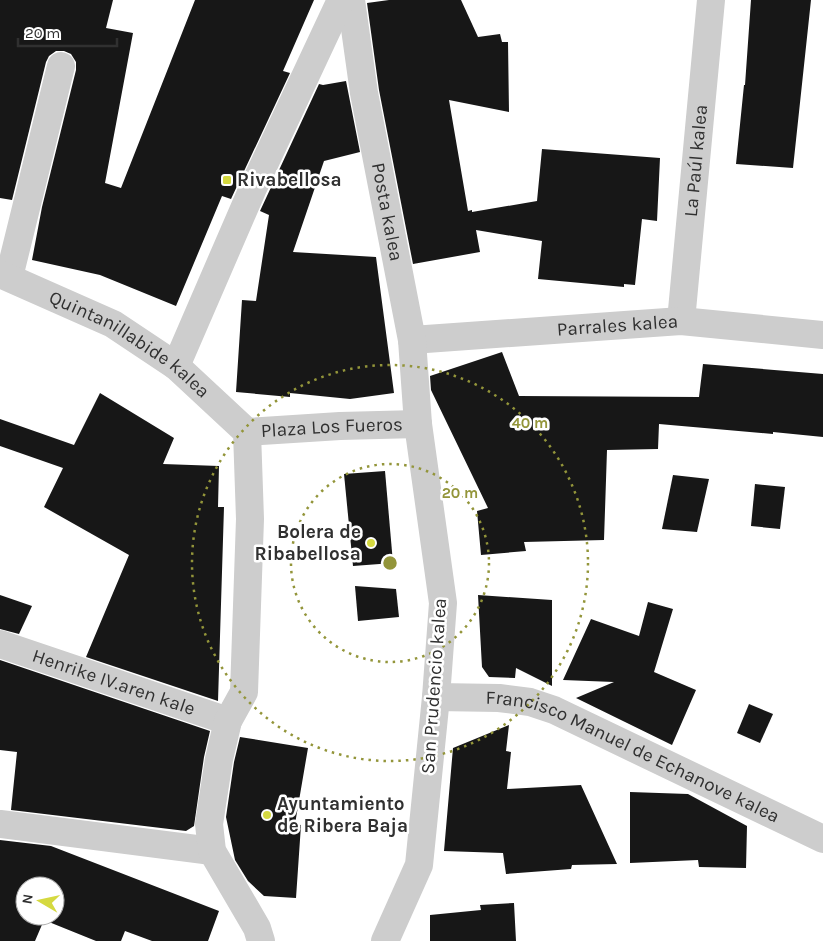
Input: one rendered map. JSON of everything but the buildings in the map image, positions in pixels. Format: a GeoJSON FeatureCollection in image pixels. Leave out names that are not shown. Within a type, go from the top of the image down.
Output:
{"type":"FeatureCollection","features":[{"type":"Feature","properties":{"kind":"street"},"geometry":{"type":"LineString","coordinates":[[176,366],[253,188],[340,0]]}},
{"type":"Feature","properties":{"kind":"street","name":"Posta kalea"},"geometry":{"type":"LineString","coordinates":[[351,0],[364,93],[412,340],[418,424]]}},
{"type":"Feature","properties":{"kind":"street","name":"La Paúl kalea"},"geometry":{"type":"LineString","coordinates":[[681,321],[712,0]]}},
{"type":"Feature","properties":{"kind":"street"},"geometry":{"type":"LineString","coordinates":[[5,275],[61,66]]}},
{"type":"Feature","properties":{"kind":"street","name":"Quintanillabide kalea"},"geometry":{"type":"LineString","coordinates":[[5,275],[113,324],[176,366],[247,432]]}},
{"type":"Feature","properties":{"kind":"street","name":"Parrales kalea"},"geometry":{"type":"LineString","coordinates":[[412,340],[681,321],[823,335]]}},
{"type":"Feature","properties":{"kind":"street","name":"Plaza Los Fueros"},"geometry":{"type":"LineString","coordinates":[[247,432],[340,426],[418,424]]}},
{"type":"Feature","properties":{"kind":"street","name":"San Prudencio kalea"},"geometry":{"type":"LineString","coordinates":[[385,941],[419,865],[436,697],[443,603],[418,424]]}},
{"type":"Feature","properties":{"kind":"street"},"geometry":{"type":"LineString","coordinates":[[247,432],[250,519],[244,692],[228,721],[209,824],[212,851],[257,928],[261,941]]}},
{"type":"Feature","properties":{"kind":"street","name":"Henrike IV.aren kale"},"geometry":{"type":"LineString","coordinates":[[0,644],[228,721]]}},
{"type":"Feature","properties":{"kind":"street","name":"Francisco Manuel de Echanove kalea"},"geometry":{"type":"LineString","coordinates":[[436,697],[499,698],[530,702],[554,710],[823,839]]}},
{"type":"Feature","properties":{"kind":"street"},"geometry":{"type":"LineString","coordinates":[[0,824],[212,851]]}},
{"type":"Feature","properties":{"kind":"place","name":"Rivabellosa"},"geometry":{"type":"Point","coordinates":[227,180]}},
{"type":"Feature","properties":{"kind":"place","name":"Bolera de Ribabellosa"},"geometry":{"type":"Point","coordinates":[371,543]}},
{"type":"Feature","properties":{"kind":"place","name":"Ayuntamiento de Ribera Baja"},"geometry":{"type":"Point","coordinates":[267,815]}}]}
